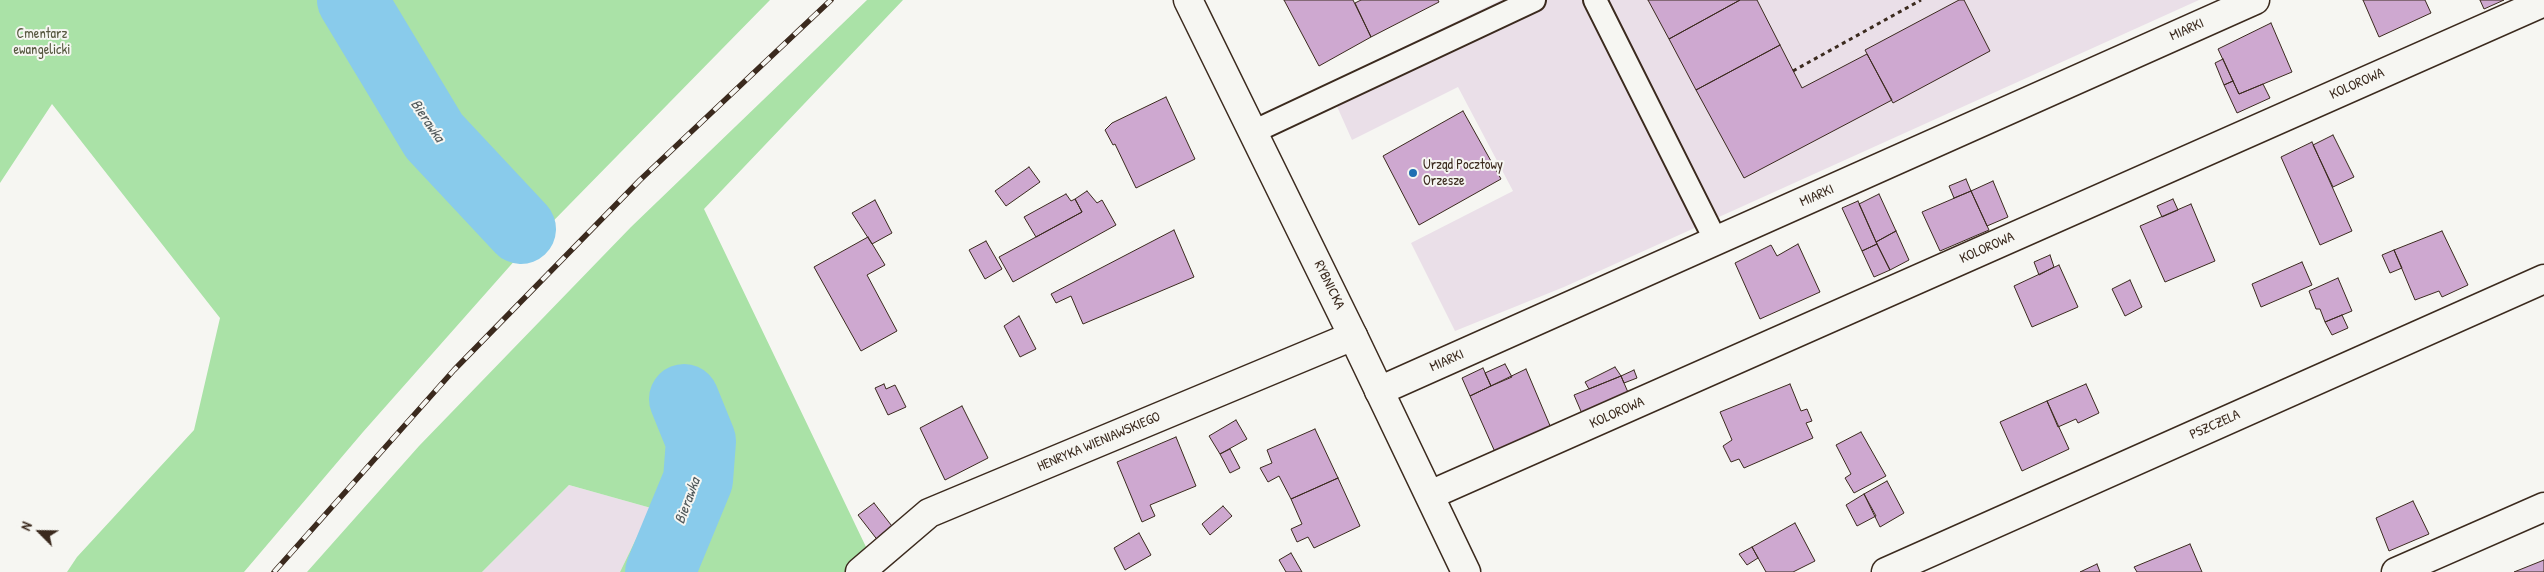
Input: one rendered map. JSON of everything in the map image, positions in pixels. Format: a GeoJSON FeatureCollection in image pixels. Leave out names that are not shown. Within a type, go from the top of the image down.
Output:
{"type":"FeatureCollection","features":[{"type":"Feature","properties":{"kind":"street","name":"RYBNICKA"},"geometry":{"type":"LineString","coordinates":[[1188,0],[1353,336],[1466,572]]}},
{"type":"Feature","properties":{"kind":"street","name":"MIARKI"},"geometry":{"type":"LineString","coordinates":[[1379,391],[2255,0]]}},
{"type":"Feature","properties":{"kind":"street","name":"KOLOROWA"},"geometry":{"type":"LineString","coordinates":[[1430,495],[2544,2]]}},
{"type":"Feature","properties":{"kind":"street","name":"PSZCZELA"},"geometry":{"type":"LineString","coordinates":[[1886,572],[2544,279]]}},
{"type":"Feature","properties":{"kind":"street","name":"HENRYKA WIENIAWSKIEGO"},"geometry":{"type":"LineString","coordinates":[[860,572],[929,513],[1353,336]]}},
{"type":"Feature","properties":{"kind":"street"},"geometry":{"type":"LineString","coordinates":[[2396,572],[2544,506]]}},
{"type":"Feature","properties":{"kind":"lane"},"geometry":{"type":"LineString","coordinates":[[1253,132],[1534,0]]}},
{"type":"Feature","properties":{"kind":"lane"},"geometry":{"type":"LineString","coordinates":[[1595,0],[1716,240]]}},
{"type":"Feature","properties":{"kind":"path"},"geometry":{"type":"LineString","coordinates":[[1793,71],[1921,0]]}},
{"type":"Feature","properties":{"kind":"shaded area"},"geometry":{"type":"Polygon","coordinates":[[[1501,0],[2199,0],[1564,287],[1455,331],[1411,243],[1513,191],[1458,87],[1352,140],[1327,84],[1501,0]]]}},
{"type":"Feature","properties":{"kind":"shaded area"},"geometry":{"type":"Polygon","coordinates":[[[569,485],[651,508],[620,572],[482,572],[569,485]]]}},
{"type":"Feature","properties":{"kind":"green space","name":"Cmentarz ewangelicki"},"geometry":{"type":"Polygon","coordinates":[[[0,0],[770,0],[517,258],[363,432],[244,572],[67,572],[77,557],[194,430],[220,318],[52,104],[0,183],[0,0]]]}},
{"type":"Feature","properties":{"kind":"green space"},"geometry":{"type":"Polygon","coordinates":[[[867,0],[903,0],[704,209],[878,572],[620,572],[651,508],[569,485],[482,572],[307,572],[419,446],[631,227],[867,0]]]}},
{"type":"Feature","properties":{"kind":"building"},"geometry":{"type":"Polygon","coordinates":[[[1284,0],[1353,0],[1371,37],[1319,66],[1284,0]]]}},
{"type":"Feature","properties":{"kind":"building"},"geometry":{"type":"Polygon","coordinates":[[[1361,0],[1438,0],[1439,2],[1371,37],[1355,3],[1361,0]]]}},
{"type":"Feature","properties":{"kind":"building"},"geometry":{"type":"Polygon","coordinates":[[[1648,0],[1740,0],[1669,39],[1648,0]]]}},
{"type":"Feature","properties":{"kind":"building"},"geometry":{"type":"Polygon","coordinates":[[[1740,0],[1757,0],[1780,45],[1696,90],[1669,39],[1740,0]]]}},
{"type":"Feature","properties":{"kind":"building"},"geometry":{"type":"Polygon","coordinates":[[[1959,0],[1964,0],[1990,51],[1893,103],[1865,50],[1959,0]]]}},
{"type":"Feature","properties":{"kind":"building"},"geometry":{"type":"Polygon","coordinates":[[[2363,0],[2425,0],[2431,13],[2379,37],[2363,0]]]}},
{"type":"Feature","properties":{"kind":"building"},"geometry":{"type":"Polygon","coordinates":[[[2480,0],[2504,0],[2484,9],[2480,0]]]}},
{"type":"Feature","properties":{"kind":"building"},"geometry":{"type":"Polygon","coordinates":[[[2271,23],[2292,72],[2239,94],[2218,49],[2271,23]]]}},
{"type":"Feature","properties":{"kind":"building"},"geometry":{"type":"Polygon","coordinates":[[[1780,45],[1802,88],[1867,54],[1892,100],[1744,178],[1696,90],[1780,45]]]}},
{"type":"Feature","properties":{"kind":"building"},"geometry":{"type":"Polygon","coordinates":[[[2223,59],[2233,81],[2224,85],[2215,63],[2223,59]]]}},
{"type":"Feature","properties":{"kind":"building"},"geometry":{"type":"Polygon","coordinates":[[[2233,81],[2239,94],[2263,84],[2270,98],[2237,113],[2224,85],[2233,81]]]}},
{"type":"Feature","properties":{"kind":"building"},"geometry":{"type":"Polygon","coordinates":[[[1166,97],[1195,159],[1136,188],[1115,144],[1113,145],[1105,130],[1112,123],[1166,97]]]}},
{"type":"Feature","properties":{"kind":"building"},"geometry":{"type":"Polygon","coordinates":[[[1463,111],[1501,179],[1419,225],[1383,156],[1463,111]]]}},
{"type":"Feature","properties":{"kind":"building"},"geometry":{"type":"Polygon","coordinates":[[[2333,135],[2354,177],[2333,187],[2313,145],[2333,135]]]}},
{"type":"Feature","properties":{"kind":"building"},"geometry":{"type":"Polygon","coordinates":[[[2312,142],[2352,231],[2320,245],[2281,157],[2312,142]]]}},
{"type":"Feature","properties":{"kind":"building"},"geometry":{"type":"Polygon","coordinates":[[[1029,167],[1040,182],[1006,206],[995,191],[1029,167]]]}},
{"type":"Feature","properties":{"kind":"building"},"geometry":{"type":"Polygon","coordinates":[[[1966,179],[1971,191],[1954,198],[1949,186],[1966,179]]]}},
{"type":"Feature","properties":{"kind":"building"},"geometry":{"type":"Polygon","coordinates":[[[1993,181],[2008,217],[1987,226],[1971,191],[1993,181]]]}},
{"type":"Feature","properties":{"kind":"building"},"geometry":{"type":"Polygon","coordinates":[[[1087,191],[1097,203],[1102,200],[1116,225],[1013,282],[999,257],[1082,212],[1075,199],[1087,191]]]}},
{"type":"Feature","properties":{"kind":"building"},"geometry":{"type":"Polygon","coordinates":[[[1971,191],[1989,230],[1940,251],[1922,212],[1971,191]]]}},
{"type":"Feature","properties":{"kind":"building"},"geometry":{"type":"Polygon","coordinates":[[[1066,194],[1071,201],[1075,199],[1082,212],[1036,237],[1024,217],[1066,194]]]}},
{"type":"Feature","properties":{"kind":"building"},"geometry":{"type":"Polygon","coordinates":[[[1879,194],[1896,231],[1876,242],[1859,204],[1879,194]]]}},
{"type":"Feature","properties":{"kind":"building"},"geometry":{"type":"Polygon","coordinates":[[[2173,199],[2178,210],[2162,217],[2157,206],[2173,199]]]}},
{"type":"Feature","properties":{"kind":"building"},"geometry":{"type":"Polygon","coordinates":[[[875,200],[892,233],[872,244],[852,213],[875,200]]]}},
{"type":"Feature","properties":{"kind":"building"},"geometry":{"type":"Polygon","coordinates":[[[1858,201],[1877,244],[1862,251],[1842,208],[1858,201]]]}},
{"type":"Feature","properties":{"kind":"building"},"geometry":{"type":"Polygon","coordinates":[[[2191,204],[2215,261],[2165,282],[2140,226],[2191,204]]]}},
{"type":"Feature","properties":{"kind":"building"},"geometry":{"type":"Polygon","coordinates":[[[1174,230],[1194,277],[1083,324],[1071,296],[1056,303],[1051,294],[1174,230]]]}},
{"type":"Feature","properties":{"kind":"building"},"geometry":{"type":"Polygon","coordinates":[[[1896,231],[1909,260],[1890,270],[1876,242],[1896,231]]]}},
{"type":"Feature","properties":{"kind":"building"},"geometry":{"type":"Polygon","coordinates":[[[2442,231],[2468,285],[2442,297],[2439,291],[2415,300],[2394,250],[2442,231]]]}},
{"type":"Feature","properties":{"kind":"building"},"geometry":{"type":"Polygon","coordinates":[[[868,237],[885,265],[867,275],[897,331],[861,351],[814,267],[868,237]]]}},
{"type":"Feature","properties":{"kind":"building"},"geometry":{"type":"Polygon","coordinates":[[[986,241],[1002,269],[985,279],[969,250],[986,241]]]}},
{"type":"Feature","properties":{"kind":"building"},"geometry":{"type":"Polygon","coordinates":[[[1798,244],[1820,292],[1760,319],[1735,263],[1771,245],[1777,256],[1798,244]]]}},
{"type":"Feature","properties":{"kind":"building"},"geometry":{"type":"Polygon","coordinates":[[[1877,244],[1890,270],[1874,277],[1862,251],[1877,244]]]}},
{"type":"Feature","properties":{"kind":"building"},"geometry":{"type":"Polygon","coordinates":[[[2394,250],[2402,268],[2390,273],[2382,255],[2394,250]]]}},
{"type":"Feature","properties":{"kind":"building"},"geometry":{"type":"Polygon","coordinates":[[[2050,255],[2054,267],[2039,275],[2034,262],[2050,255]]]}},
{"type":"Feature","properties":{"kind":"building"},"geometry":{"type":"Polygon","coordinates":[[[2302,262],[2312,285],[2261,307],[2252,284],[2302,262]]]}},
{"type":"Feature","properties":{"kind":"building"},"geometry":{"type":"Polygon","coordinates":[[[2059,265],[2078,307],[2032,327],[2014,286],[2059,265]]]}},
{"type":"Feature","properties":{"kind":"building"},"geometry":{"type":"Polygon","coordinates":[[[2338,278],[2352,311],[2325,322],[2320,309],[2316,309],[2309,291],[2338,278]]]}},
{"type":"Feature","properties":{"kind":"building"},"geometry":{"type":"Polygon","coordinates":[[[2130,280],[2142,307],[2125,316],[2112,289],[2130,280]]]}},
{"type":"Feature","properties":{"kind":"building"},"geometry":{"type":"Polygon","coordinates":[[[2342,315],[2348,328],[2332,335],[2325,322],[2342,315]]]}},
{"type":"Feature","properties":{"kind":"building"},"geometry":{"type":"Polygon","coordinates":[[[1019,316],[1036,349],[1020,357],[1004,326],[1019,316]]]}},
{"type":"Feature","properties":{"kind":"building"},"geometry":{"type":"Polygon","coordinates":[[[1505,364],[1512,377],[1491,386],[1485,373],[1505,364]]]}},
{"type":"Feature","properties":{"kind":"building"},"geometry":{"type":"Polygon","coordinates":[[[1615,367],[1621,376],[1589,389],[1585,382],[1615,367]]]}},
{"type":"Feature","properties":{"kind":"building"},"geometry":{"type":"Polygon","coordinates":[[[1483,368],[1491,386],[1470,396],[1462,378],[1483,368]]]}},
{"type":"Feature","properties":{"kind":"building"},"geometry":{"type":"Polygon","coordinates":[[[1526,369],[1551,428],[1495,452],[1470,396],[1526,369]]]}},
{"type":"Feature","properties":{"kind":"building"},"geometry":{"type":"Polygon","coordinates":[[[1634,370],[1637,378],[1624,383],[1621,376],[1634,370]]]}},
{"type":"Feature","properties":{"kind":"building"},"geometry":{"type":"Polygon","coordinates":[[[1621,376],[1630,397],[1583,416],[1574,395],[1621,376]]]}},
{"type":"Feature","properties":{"kind":"building"},"geometry":{"type":"Polygon","coordinates":[[[884,384],[886,389],[895,385],[906,407],[888,415],[875,388],[884,384]]]}},
{"type":"Feature","properties":{"kind":"building"},"geometry":{"type":"Polygon","coordinates":[[[1790,384],[1801,411],[1807,409],[1812,421],[1806,423],[1813,438],[1744,468],[1739,459],[1731,462],[1723,446],[1732,440],[1720,412],[1790,384]]]}},
{"type":"Feature","properties":{"kind":"building"},"geometry":{"type":"Polygon","coordinates":[[[2086,384],[2099,413],[2078,423],[2076,419],[2058,427],[2047,401],[2086,384]]]}},
{"type":"Feature","properties":{"kind":"building"},"geometry":{"type":"Polygon","coordinates":[[[2047,401],[2069,449],[2022,471],[2000,422],[2047,401]]]}},
{"type":"Feature","properties":{"kind":"building"},"geometry":{"type":"Polygon","coordinates":[[[962,406],[988,458],[945,480],[920,428],[962,406]]]}},
{"type":"Feature","properties":{"kind":"building"},"geometry":{"type":"Polygon","coordinates":[[[1236,420],[1247,439],[1220,454],[1209,436],[1236,420]]]}},
{"type":"Feature","properties":{"kind":"building"},"geometry":{"type":"Polygon","coordinates":[[[1315,429],[1338,478],[1291,499],[1279,476],[1268,482],[1260,468],[1272,463],[1267,450],[1315,429]]]}},
{"type":"Feature","properties":{"kind":"building"},"geometry":{"type":"Polygon","coordinates":[[[1861,432],[1886,476],[1854,493],[1845,478],[1851,474],[1836,445],[1861,432]]]}},
{"type":"Feature","properties":{"kind":"building"},"geometry":{"type":"Polygon","coordinates":[[[1176,437],[1196,486],[1150,505],[1155,516],[1142,522],[1117,462],[1176,437]]]}},
{"type":"Feature","properties":{"kind":"building"},"geometry":{"type":"Polygon","coordinates":[[[1230,449],[1240,468],[1230,473],[1220,454],[1230,449]]]}},
{"type":"Feature","properties":{"kind":"building"},"geometry":{"type":"Polygon","coordinates":[[[1338,478],[1360,526],[1314,548],[1308,537],[1297,542],[1291,529],[1302,524],[1291,499],[1338,478]]]}},
{"type":"Feature","properties":{"kind":"building"},"geometry":{"type":"Polygon","coordinates":[[[1887,481],[1904,513],[1880,527],[1864,494],[1887,481]]]}},
{"type":"Feature","properties":{"kind":"building"},"geometry":{"type":"Polygon","coordinates":[[[1864,494],[1876,516],[1857,526],[1846,505],[1864,494]]]}},
{"type":"Feature","properties":{"kind":"building"},"geometry":{"type":"Polygon","coordinates":[[[2413,501],[2429,534],[2389,551],[2376,518],[2413,501]]]}},
{"type":"Feature","properties":{"kind":"building"},"geometry":{"type":"Polygon","coordinates":[[[874,503],[895,530],[879,542],[858,515],[874,503]]]}},
{"type":"Feature","properties":{"kind":"building"},"geometry":{"type":"Polygon","coordinates":[[[1223,506],[1232,516],[1210,535],[1202,524],[1223,506]]]}},
{"type":"Feature","properties":{"kind":"building"},"geometry":{"type":"Polygon","coordinates":[[[1795,523],[1815,561],[1793,572],[1766,572],[1752,547],[1795,523]]]}},
{"type":"Feature","properties":{"kind":"building"},"geometry":{"type":"Polygon","coordinates":[[[1139,533],[1151,555],[1125,570],[1114,548],[1139,533]]]}},
{"type":"Feature","properties":{"kind":"building"},"geometry":{"type":"Polygon","coordinates":[[[2190,544],[2202,572],[2137,572],[2134,567],[2190,544]]]}},
{"type":"Feature","properties":{"kind":"building"},"geometry":{"type":"Polygon","coordinates":[[[1752,547],[1758,558],[1747,565],[1739,554],[1752,547]]]}},
{"type":"Feature","properties":{"kind":"building"},"geometry":{"type":"Polygon","coordinates":[[[1291,553],[1302,572],[1286,572],[1279,560],[1291,553]]]}},
{"type":"Feature","properties":{"kind":"building"},"geometry":{"type":"Polygon","coordinates":[[[2544,560],[2544,572],[2514,572],[2544,560]]]}},
{"type":"Feature","properties":{"kind":"building"},"geometry":{"type":"Polygon","coordinates":[[[2097,564],[2100,572],[2080,572],[2097,564]]]}},
{"type":"Feature","properties":{"kind":"waterway","name":"Bierawka"},"geometry":{"type":"LineString","coordinates":[[352,0],[434,136],[521,229]]}},
{"type":"Feature","properties":{"kind":"waterway","name":"Bierawka"},"geometry":{"type":"LineString","coordinates":[[660,572],[698,480],[701,441],[684,399]]}},
{"type":"Feature","properties":{"kind":"railway"},"geometry":{"type":"LineString","coordinates":[[274,572],[454,370],[640,180],[831,0]]}},
{"type":"Feature","properties":{"kind":"place","name":"Urząd Pocztowy Orzesze"},"geometry":{"type":"Point","coordinates":[1413,173]}}]}
